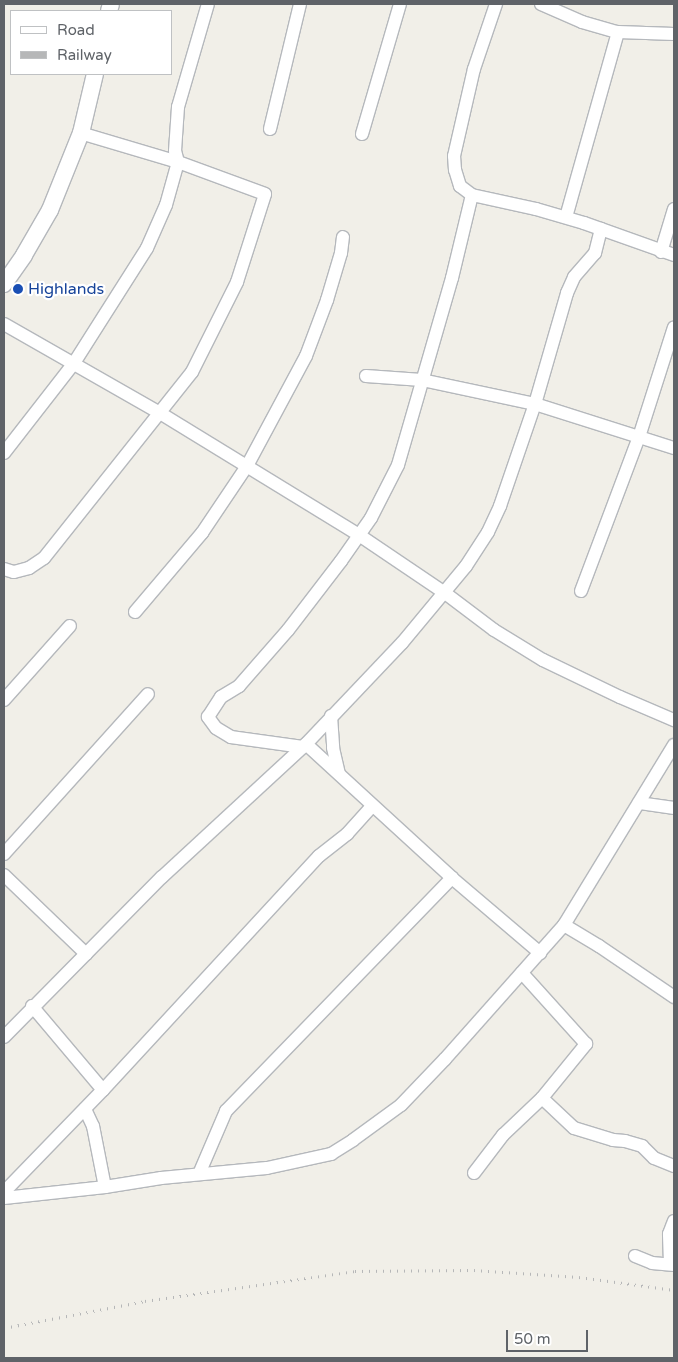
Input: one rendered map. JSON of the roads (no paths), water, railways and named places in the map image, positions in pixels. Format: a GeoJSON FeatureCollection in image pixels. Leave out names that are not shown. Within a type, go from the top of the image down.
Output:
{"type":"FeatureCollection","features":[{"type":"Feature","properties":{"kind":"street"},"geometry":{"type":"LineString","coordinates":[[4,453],[74,363],[147,248],[166,205],[178,162],[175,151],[178,108],[208,4]]}},
{"type":"Feature","properties":{"kind":"street"},"geometry":{"type":"LineString","coordinates":[[270,129],[300,4]]}},
{"type":"Feature","properties":{"kind":"street"},"geometry":{"type":"LineString","coordinates":[[362,134],[400,4]]}},
{"type":"Feature","properties":{"kind":"street"},"geometry":{"type":"LineString","coordinates":[[496,4],[474,69],[454,156],[455,170],[460,186],[472,195],[566,217],[674,255]]}},
{"type":"Feature","properties":{"kind":"street"},"geometry":{"type":"LineString","coordinates":[[542,4],[582,22],[618,32],[674,34]]}},
{"type":"Feature","properties":{"kind":"street"},"geometry":{"type":"LineString","coordinates":[[566,217],[618,32]]}},
{"type":"Feature","properties":{"kind":"street"},"geometry":{"type":"LineString","coordinates":[[4,284],[24,255],[50,210],[81,133],[95,75]]}},
{"type":"Feature","properties":{"kind":"street"},"geometry":{"type":"LineString","coordinates":[[4,569],[14,572],[28,568],[44,558],[192,372],[237,282],[265,194],[178,162],[81,133]]}},
{"type":"Feature","properties":{"kind":"street"},"geometry":{"type":"LineString","coordinates":[[472,195],[452,278],[398,466],[371,518],[288,630],[239,686],[221,697],[208,717],[216,728],[231,738],[305,746],[340,773],[372,806],[452,878],[540,953]]}},
{"type":"Feature","properties":{"kind":"street"},"geometry":{"type":"LineString","coordinates":[[661,252],[674,209]]}},
{"type":"Feature","properties":{"kind":"street"},"geometry":{"type":"LineString","coordinates":[[4,1037],[32,1006],[162,876],[305,746],[331,716],[402,643],[445,593],[488,532],[535,404],[567,293],[574,277],[595,253],[601,229]]}},
{"type":"Feature","properties":{"kind":"street"},"geometry":{"type":"LineString","coordinates":[[135,612],[202,533],[247,466],[306,356],[341,253],[343,237]]}},
{"type":"Feature","properties":{"kind":"street"},"geometry":{"type":"LineString","coordinates":[[4,324],[160,413],[359,535],[445,593],[494,630],[543,660],[620,697],[674,720]]}},
{"type":"Feature","properties":{"kind":"street"},"geometry":{"type":"LineString","coordinates":[[581,591],[639,437],[674,327]]}},
{"type":"Feature","properties":{"kind":"street"},"geometry":{"type":"LineString","coordinates":[[366,376],[422,380],[535,404],[674,448]]}},
{"type":"Feature","properties":{"kind":"street"},"geometry":{"type":"LineString","coordinates":[[4,700],[70,626]]}},
{"type":"Feature","properties":{"kind":"street"},"geometry":{"type":"LineString","coordinates":[[4,854],[148,694]]}},
{"type":"Feature","properties":{"kind":"street"},"geometry":{"type":"LineString","coordinates":[[331,716],[333,748],[340,773]]}},
{"type":"Feature","properties":{"kind":"street"},"geometry":{"type":"LineString","coordinates":[[4,1198],[199,1174],[267,1168],[330,1154],[353,1140],[401,1105],[564,925],[674,744]]}},
{"type":"Feature","properties":{"kind":"street"},"geometry":{"type":"LineString","coordinates":[[639,803],[674,808]]}},
{"type":"Feature","properties":{"kind":"street"},"geometry":{"type":"LineString","coordinates":[[4,1192],[103,1090],[319,856],[347,834],[372,806]]}},
{"type":"Feature","properties":{"kind":"street"},"geometry":{"type":"LineString","coordinates":[[4,875],[86,954]]}},
{"type":"Feature","properties":{"kind":"street"},"geometry":{"type":"LineString","coordinates":[[199,1174],[226,1112],[452,878]]}},
{"type":"Feature","properties":{"kind":"street"},"geometry":{"type":"LineString","coordinates":[[564,925],[599,946],[674,997]]}},
{"type":"Feature","properties":{"kind":"street"},"geometry":{"type":"LineString","coordinates":[[474,1172],[503,1135],[542,1098],[586,1044],[522,973]]}},
{"type":"Feature","properties":{"kind":"street"},"geometry":{"type":"LineString","coordinates":[[32,1006],[103,1090]]}},
{"type":"Feature","properties":{"kind":"street"},"geometry":{"type":"LineString","coordinates":[[542,1098],[574,1128],[613,1140],[642,1146],[654,1158],[674,1166]]}},
{"type":"Feature","properties":{"kind":"street"},"geometry":{"type":"LineString","coordinates":[[84,1109],[93,1126],[105,1187]]}},
{"type":"Feature","properties":{"kind":"street"},"geometry":{"type":"LineString","coordinates":[[635,1256],[652,1263],[672,1264],[669,1234],[674,1221]]}},
{"type":"Feature","properties":{"kind":"railway"},"geometry":{"type":"LineString","coordinates":[[4,1328],[145,1301],[355,1271],[474,1270],[579,1277],[674,1290]]}},
{"type":"Feature","properties":{"kind":"place","name":"Highlands"},"geometry":{"type":"Point","coordinates":[18,289]}}]}
